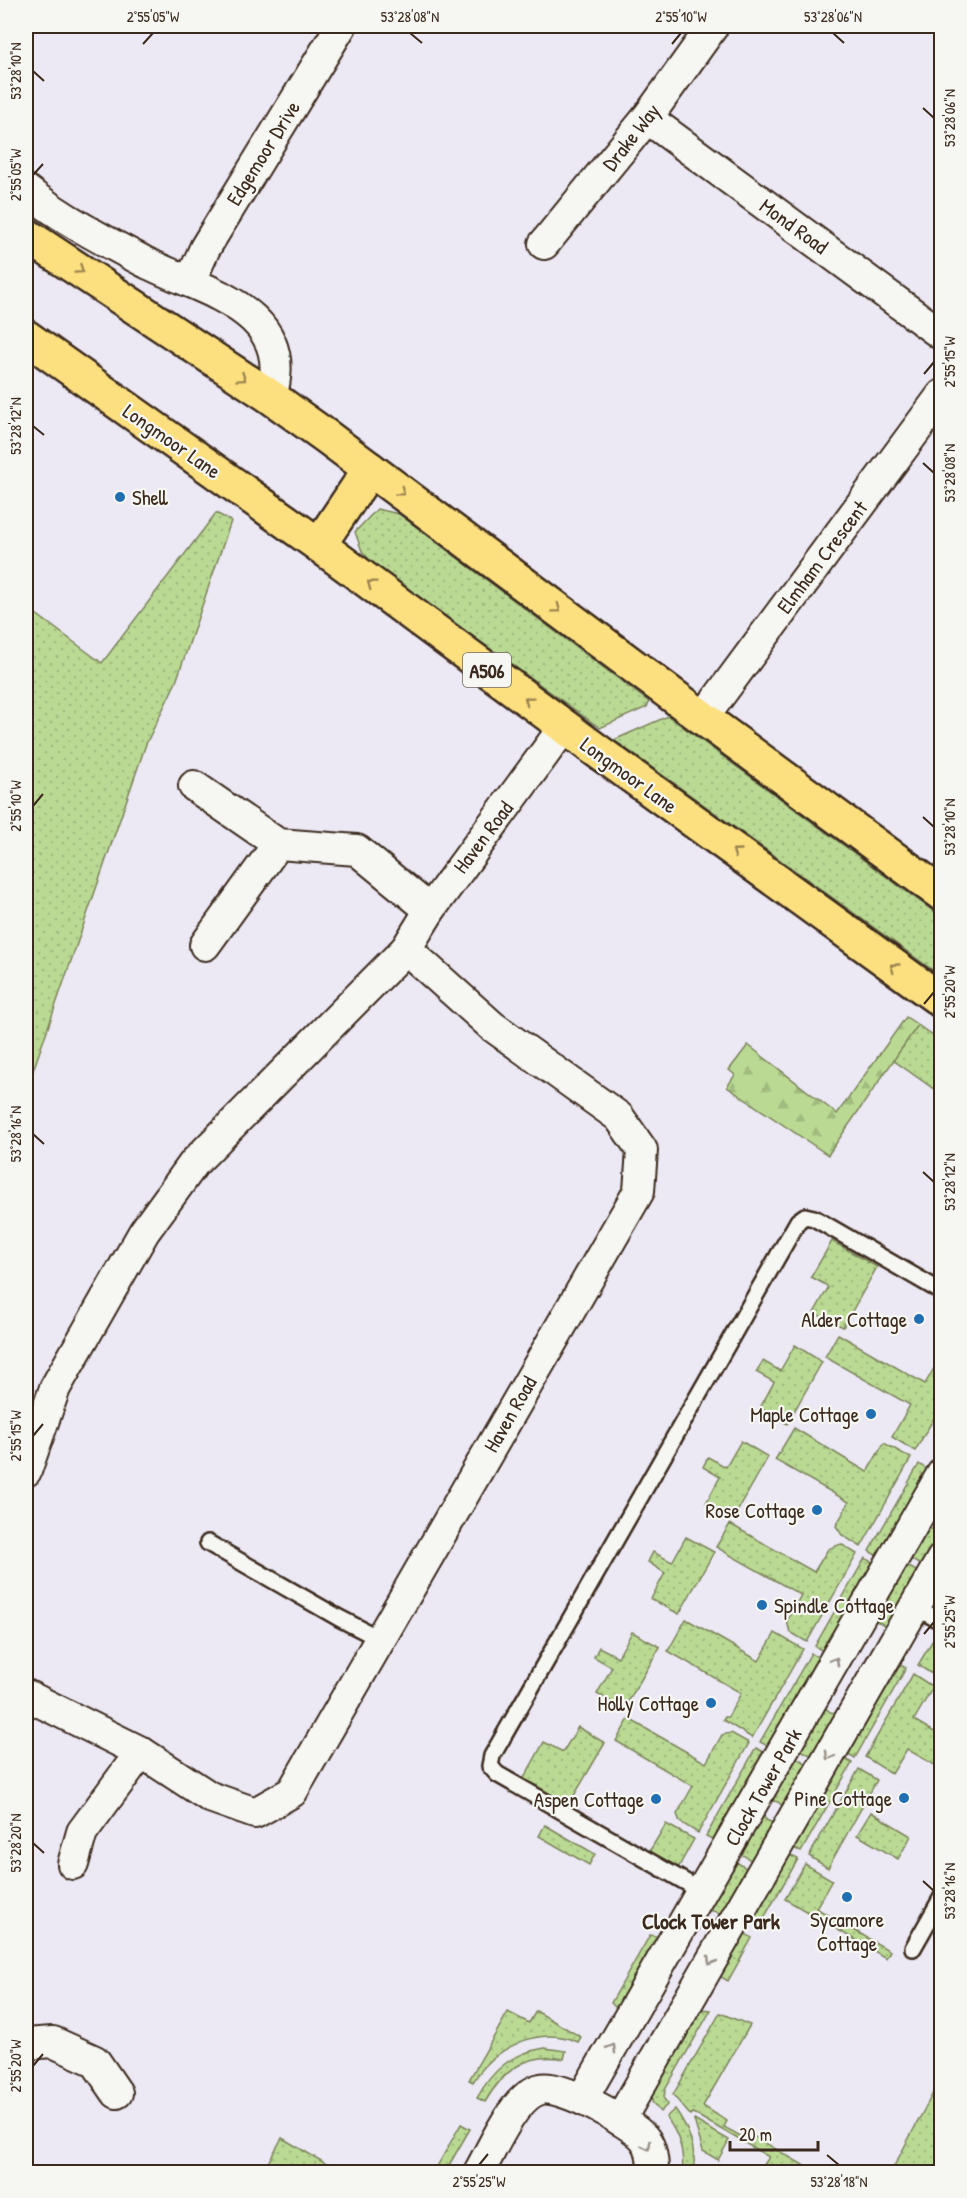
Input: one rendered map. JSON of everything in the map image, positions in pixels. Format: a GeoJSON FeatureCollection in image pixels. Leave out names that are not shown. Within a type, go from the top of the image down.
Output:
{"type":"FeatureCollection","features":[{"type":"Feature","properties":{"kind":"main road"},"geometry":{"type":"LineString","coordinates":[[26,235],[271,396],[942,894]]}},
{"type":"Feature","properties":{"kind":"main road","name":"Longmoor Lane"},"geometry":{"type":"LineString","coordinates":[[26,336],[319,545],[564,727],[942,1001]]}},
{"type":"Feature","properties":{"kind":"main road"},"geometry":{"type":"LineString","coordinates":[[319,545],[370,469]]}},
{"type":"Feature","properties":{"kind":"street","name":"Edgemoor Drive"},"geometry":{"type":"LineString","coordinates":[[190,282],[205,248],[341,26]]}},
{"type":"Feature","properties":{"kind":"street","name":"Drake Way"},"geometry":{"type":"LineString","coordinates":[[544,244],[647,118],[713,26]]}},
{"type":"Feature","properties":{"kind":"street","name":"Mond Road"},"geometry":{"type":"LineString","coordinates":[[647,118],[942,334]]}},
{"type":"Feature","properties":{"kind":"street"},"geometry":{"type":"LineString","coordinates":[[26,190],[64,217],[125,251],[230,299],[252,316],[267,338],[276,368],[271,396]]}},
{"type":"Feature","properties":{"kind":"street","name":"Elmham Crescent"},"geometry":{"type":"LineString","coordinates":[[702,718],[942,395]]}},
{"type":"Feature","properties":{"kind":"street","name":"Haven Road"},"geometry":{"type":"LineString","coordinates":[[26,1471],[55,1388],[144,1232],[194,1163],[406,949],[430,909],[564,727]]}},
{"type":"Feature","properties":{"kind":"street"},"geometry":{"type":"LineString","coordinates":[[194,786],[278,844],[357,850],[430,909]]}},
{"type":"Feature","properties":{"kind":"street"},"geometry":{"type":"LineString","coordinates":[[205,945],[278,844]]}},
{"type":"Feature","properties":{"kind":"street","name":"Haven Road"},"geometry":{"type":"LineString","coordinates":[[26,1695],[141,1752],[210,1797],[255,1813],[292,1792],[639,1191],[642,1150],[619,1117],[492,1026],[406,949]]}},
{"type":"Feature","properties":{"kind":"street","name":"Clock Tower Park"},"geometry":{"type":"LineString","coordinates":[[582,2099],[858,1620],[931,1517],[942,1474]]}},
{"type":"Feature","properties":{"kind":"street","name":"Clock Tower Park"},"geometry":{"type":"LineString","coordinates":[[620,2120],[942,1559]]}},
{"type":"Feature","properties":{"kind":"street"},"geometry":{"type":"LineString","coordinates":[[858,1620],[878,1628],[894,1641]]}},
{"type":"Feature","properties":{"kind":"street"},"geometry":{"type":"LineString","coordinates":[[817,1693],[833,1707],[854,1712]]}},
{"type":"Feature","properties":{"kind":"street"},"geometry":{"type":"LineString","coordinates":[[73,1864],[82,1832],[141,1752]]}},
{"type":"Feature","properties":{"kind":"street"},"geometry":{"type":"LineString","coordinates":[[755,1801],[791,1821]]}},
{"type":"Feature","properties":{"kind":"street"},"geometry":{"type":"LineString","coordinates":[[697,1903],[727,1934]]}},
{"type":"Feature","properties":{"kind":"street"},"geometry":{"type":"LineString","coordinates":[[26,2044],[53,2042],[94,2061],[117,2093]]}},
{"type":"Feature","properties":{"kind":"street"},"geometry":{"type":"LineString","coordinates":[[479,2172],[512,2114],[526,2097],[542,2089],[562,2092],[582,2099],[620,2120],[644,2138],[654,2158],[653,2172]]}},
{"type":"Feature","properties":{"kind":"lane"},"geometry":{"type":"LineString","coordinates":[[697,1903],[497,1774],[490,1766],[492,1756],[798,1221],[805,1216],[814,1218],[942,1292]]}},
{"type":"Feature","properties":{"kind":"lane"},"geometry":{"type":"LineString","coordinates":[[208,1543],[380,1639]]}},
{"type":"Feature","properties":{"kind":"lane"},"geometry":{"type":"LineString","coordinates":[[915,1606],[942,1622]]}},
{"type":"Feature","properties":{"kind":"lane"},"geometry":{"type":"LineString","coordinates":[[913,1948],[942,1897]]}},
{"type":"Feature","properties":{"kind":"green space"},"geometry":{"type":"Polygon","coordinates":[[[377,509],[399,514],[649,702],[647,707],[600,728],[373,564],[362,551],[355,532],[377,509]]]}},
{"type":"Feature","properties":{"kind":"green space"},"geometry":{"type":"Polygon","coordinates":[[[216,513],[231,521],[176,682],[146,744],[26,1091],[26,611],[28,608],[102,663],[216,513]]]}},
{"type":"Feature","properties":{"kind":"green space"},"geometry":{"type":"Polygon","coordinates":[[[668,716],[941,917],[941,976],[614,740],[668,716]]]}},
{"type":"Feature","properties":{"kind":"green space"},"geometry":{"type":"Polygon","coordinates":[[[906,1017],[918,1025],[828,1155],[727,1087],[735,1075],[729,1070],[748,1045],[837,1114],[906,1017]]]}},
{"type":"Feature","properties":{"kind":"green space"},"geometry":{"type":"Polygon","coordinates":[[[918,1025],[941,1042],[941,1094],[893,1060],[918,1025]]]}},
{"type":"Feature","properties":{"kind":"green space"},"geometry":{"type":"Polygon","coordinates":[[[832,1241],[877,1267],[843,1327],[814,1313],[828,1288],[811,1277],[832,1241]]]}},
{"type":"Feature","properties":{"kind":"green space"},"geometry":{"type":"Polygon","coordinates":[[[838,1334],[925,1384],[941,1356],[941,1406],[915,1451],[892,1437],[910,1405],[825,1357],[838,1334]]]}},
{"type":"Feature","properties":{"kind":"green space"},"geometry":{"type":"Polygon","coordinates":[[[795,1345],[822,1362],[787,1424],[760,1408],[774,1382],[756,1372],[763,1361],[780,1371],[795,1345]]]}},
{"type":"Feature","properties":{"kind":"green space"},"geometry":{"type":"Polygon","coordinates":[[[794,1428],[867,1472],[884,1443],[911,1458],[861,1547],[842,1535],[836,1526],[849,1502],[775,1460],[794,1428]]]}},
{"type":"Feature","properties":{"kind":"green space"},"geometry":{"type":"Polygon","coordinates":[[[741,1441],[768,1457],[733,1519],[706,1503],[720,1477],[703,1467],[708,1457],[726,1467],[741,1441]]]}},
{"type":"Feature","properties":{"kind":"green space"},"geometry":{"type":"Polygon","coordinates":[[[919,1464],[928,1470],[879,1557],[869,1551],[919,1464]]]}},
{"type":"Feature","properties":{"kind":"green space"},"geometry":{"type":"Polygon","coordinates":[[[730,1524],[814,1572],[828,1549],[841,1544],[857,1554],[807,1642],[790,1632],[787,1621],[801,1595],[716,1547],[730,1524]]]}},
{"type":"Feature","properties":{"kind":"green space"},"geometry":{"type":"Polygon","coordinates":[[[925,1525],[941,1535],[922,1566],[907,1557],[925,1525]]]}},
{"type":"Feature","properties":{"kind":"green space"},"geometry":{"type":"Polygon","coordinates":[[[686,1537],[714,1552],[679,1614],[651,1599],[665,1573],[648,1562],[653,1552],[672,1562],[686,1537]]]}},
{"type":"Feature","properties":{"kind":"green space"},"geometry":{"type":"Polygon","coordinates":[[[865,1558],[875,1564],[824,1652],[815,1646],[865,1558]]]}},
{"type":"Feature","properties":{"kind":"green space"},"geometry":{"type":"Polygon","coordinates":[[[904,1564],[918,1572],[888,1629],[873,1620],[904,1564]]]}},
{"type":"Feature","properties":{"kind":"green space"},"geometry":{"type":"Polygon","coordinates":[[[686,1619],[759,1661],[775,1633],[803,1649],[752,1738],[723,1720],[728,1717],[741,1693],[668,1651],[686,1619]]]}},
{"type":"Feature","properties":{"kind":"green space"},"geometry":{"type":"Polygon","coordinates":[[[632,1632],[660,1647],[624,1709],[597,1694],[612,1667],[594,1657],[599,1647],[618,1657],[632,1632]]]}},
{"type":"Feature","properties":{"kind":"green space"},"geometry":{"type":"Polygon","coordinates":[[[934,1638],[941,1643],[941,1680],[918,1665],[934,1638]]]}},
{"type":"Feature","properties":{"kind":"green space"},"geometry":{"type":"Polygon","coordinates":[[[811,1653],[820,1659],[770,1747],[760,1742],[811,1653]]]}},
{"type":"Feature","properties":{"kind":"green space"},"geometry":{"type":"Polygon","coordinates":[[[897,1663],[906,1668],[855,1758],[845,1752],[897,1663]]]}},
{"type":"Feature","properties":{"kind":"green space"},"geometry":{"type":"Polygon","coordinates":[[[913,1674],[933,1687],[914,1720],[941,1736],[941,1769],[907,1749],[892,1774],[865,1757],[913,1674]]]}},
{"type":"Feature","properties":{"kind":"green space"},"geometry":{"type":"Polygon","coordinates":[[[822,1705],[830,1712],[840,1714],[812,1756],[799,1749],[822,1705]]]}},
{"type":"Feature","properties":{"kind":"green space"},"geometry":{"type":"Polygon","coordinates":[[[629,1719],[706,1763],[722,1735],[731,1733],[749,1743],[698,1833],[680,1822],[677,1814],[693,1786],[616,1741],[629,1719]]]}},
{"type":"Feature","properties":{"kind":"green space"},"geometry":{"type":"Polygon","coordinates":[[[578,1727],[605,1743],[568,1806],[523,1780],[544,1742],[563,1752],[578,1727]]]}},
{"type":"Feature","properties":{"kind":"green space"},"geometry":{"type":"Polygon","coordinates":[[[756,1748],[767,1754],[716,1841],[706,1836],[756,1748]]]}},
{"type":"Feature","properties":{"kind":"green space"},"geometry":{"type":"Polygon","coordinates":[[[795,1757],[808,1764],[786,1809],[778,1802],[769,1800],[795,1757]]]}},
{"type":"Feature","properties":{"kind":"green space"},"geometry":{"type":"Polygon","coordinates":[[[841,1757],[852,1763],[801,1852],[792,1847],[841,1757]]]}},
{"type":"Feature","properties":{"kind":"green space"},"geometry":{"type":"Polygon","coordinates":[[[859,1769],[877,1780],[828,1868],[809,1856],[859,1769]]]}},
{"type":"Feature","properties":{"kind":"green space"},"geometry":{"type":"Polygon","coordinates":[[[871,1812],[911,1836],[898,1859],[857,1835],[871,1812]]]}},
{"type":"Feature","properties":{"kind":"green space"},"geometry":{"type":"Polygon","coordinates":[[[760,1814],[768,1821],[777,1824],[752,1861],[740,1853],[760,1814]]]}},
{"type":"Feature","properties":{"kind":"green space"},"geometry":{"type":"Polygon","coordinates":[[[666,1824],[694,1839],[678,1868],[649,1852],[666,1824]]]}},
{"type":"Feature","properties":{"kind":"green space"},"geometry":{"type":"Polygon","coordinates":[[[545,1825],[595,1854],[589,1865],[539,1836],[545,1825]]]}},
{"type":"Feature","properties":{"kind":"green space"},"geometry":{"type":"Polygon","coordinates":[[[787,1854],[798,1859],[761,1923],[751,1917],[787,1854]]]}},
{"type":"Feature","properties":{"kind":"green space"},"geometry":{"type":"Polygon","coordinates":[[[736,1862],[748,1869],[723,1919],[717,1912],[707,1910],[736,1862]]]}},
{"type":"Feature","properties":{"kind":"green space"},"geometry":{"type":"Polygon","coordinates":[[[805,1864],[832,1880],[816,1908],[890,1951],[886,1958],[785,1899],[805,1864]]]}},
{"type":"Feature","properties":{"kind":"green space"},"geometry":{"type":"Polygon","coordinates":[[[743,1932],[752,1938],[728,1981],[718,1975],[743,1932]]]}},
{"type":"Feature","properties":{"kind":"green space"},"geometry":{"type":"Polygon","coordinates":[[[650,1935],[660,1937],[618,2010],[611,2003],[650,1935]]]}},
{"type":"Feature","properties":{"kind":"green space"},"geometry":{"type":"Polygon","coordinates":[[[699,2009],[711,2010],[665,2090],[664,2099],[668,2104],[660,2112],[652,2102],[652,2092],[699,2009]]]}},
{"type":"Feature","properties":{"kind":"green space"},"geometry":{"type":"Polygon","coordinates":[[[536,2011],[581,2037],[578,2042],[563,2037],[548,2036],[518,2043],[493,2059],[473,2082],[469,2080],[508,2012],[529,2023],[536,2011]]]}},
{"type":"Feature","properties":{"kind":"green space"},"geometry":{"type":"Polygon","coordinates":[[[720,2013],[750,2025],[703,2106],[727,2121],[724,2127],[746,2139],[750,2134],[815,2172],[770,2172],[762,2168],[769,2157],[693,2113],[690,2115],[673,2095],[720,2013]]]}},
{"type":"Feature","properties":{"kind":"green space"},"geometry":{"type":"Polygon","coordinates":[[[545,2048],[566,2051],[564,2059],[538,2058],[527,2061],[508,2073],[485,2102],[477,2098],[497,2071],[513,2058],[545,2048]]]}},
{"type":"Feature","properties":{"kind":"green space"},"geometry":{"type":"Polygon","coordinates":[[[941,2078],[941,2172],[891,2172],[941,2078]]]}},
{"type":"Feature","properties":{"kind":"green space"},"geometry":{"type":"Polygon","coordinates":[[[675,2109],[690,2139],[694,2155],[694,2172],[682,2172],[683,2157],[680,2143],[666,2117],[675,2109]]]}},
{"type":"Feature","properties":{"kind":"green space"},"geometry":{"type":"Polygon","coordinates":[[[694,2120],[729,2140],[718,2160],[703,2151],[694,2120]]]}},
{"type":"Feature","properties":{"kind":"green space"},"geometry":{"type":"Polygon","coordinates":[[[461,2124],[470,2129],[445,2172],[434,2172],[461,2124]]]}},
{"type":"Feature","properties":{"kind":"green space"},"geometry":{"type":"Polygon","coordinates":[[[282,2138],[340,2172],[272,2172],[265,2168],[282,2138]]]}},
{"type":"Feature","properties":{"kind":"place","name":"Shell"},"geometry":{"type":"Point","coordinates":[120,497]}},
{"type":"Feature","properties":{"kind":"place","name":"Alder Cottage"},"geometry":{"type":"Point","coordinates":[919,1319]}},
{"type":"Feature","properties":{"kind":"place","name":"Maple Cottage"},"geometry":{"type":"Point","coordinates":[871,1414]}},
{"type":"Feature","properties":{"kind":"place","name":"Rose Cottage"},"geometry":{"type":"Point","coordinates":[817,1510]}},
{"type":"Feature","properties":{"kind":"place","name":"Spindle Cottage"},"geometry":{"type":"Point","coordinates":[762,1605]}},
{"type":"Feature","properties":{"kind":"place","name":"Holly Cottage"},"geometry":{"type":"Point","coordinates":[711,1703]}},
{"type":"Feature","properties":{"kind":"place","name":"Pine Cottage"},"geometry":{"type":"Point","coordinates":[904,1798]}},
{"type":"Feature","properties":{"kind":"place","name":"Aspen Cottage"},"geometry":{"type":"Point","coordinates":[656,1799]}},
{"type":"Feature","properties":{"kind":"place","name":"Sycamore Cottage"},"geometry":{"type":"Point","coordinates":[847,1897]}},
{"type":"Feature","properties":{"kind":"district","name":"Clock Tower Park"},"geometry":{"type":"Point","coordinates":[711,1921]}}]}
